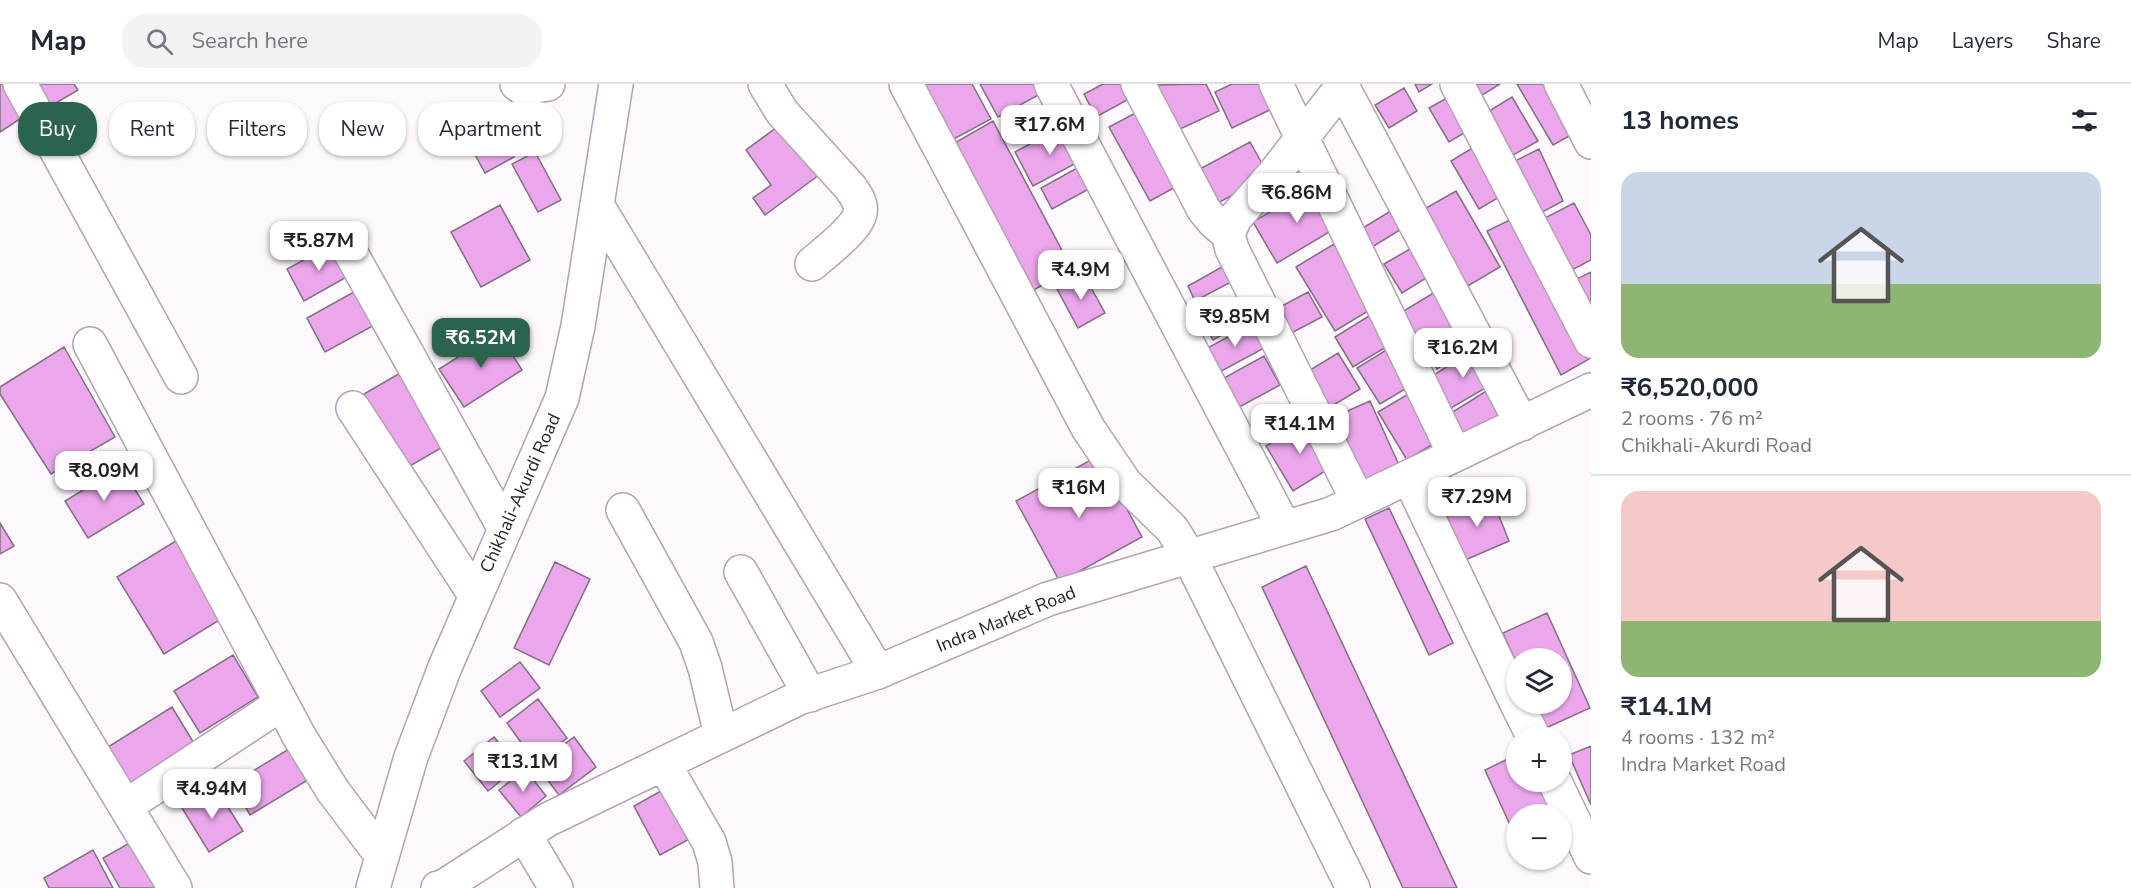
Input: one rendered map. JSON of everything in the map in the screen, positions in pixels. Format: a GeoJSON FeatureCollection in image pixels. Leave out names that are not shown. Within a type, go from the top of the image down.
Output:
{"type":"FeatureCollection","features":[{"type":"Feature","properties":{"kind":"street"},"geometry":{"type":"LineString","coordinates":[[20,84],[181,377]]}},
{"type":"Feature","properties":{"kind":"street"},"geometry":{"type":"LineString","coordinates":[[517,84],[523,88],[548,84]]}},
{"type":"Feature","properties":{"kind":"street","name":"Chikhali-Akurdi Road"},"geometry":{"type":"LineString","coordinates":[[374,888],[382,872],[411,757],[475,595],[534,467],[562,399],[578,326],[616,84]]}},
{"type":"Feature","properties":{"kind":"street"},"geometry":{"type":"LineString","coordinates":[[765,84],[782,112],[859,200],[861,211],[856,223],[812,264]]}},
{"type":"Feature","properties":{"kind":"street"},"geometry":{"type":"LineString","coordinates":[[906,84],[1088,428],[1125,483],[1172,529],[1189,556],[1353,888]]}},
{"type":"Feature","properties":{"kind":"street"},"geometry":{"type":"LineString","coordinates":[[1051,84],[1284,527]]}},
{"type":"Feature","properties":{"kind":"street"},"geometry":{"type":"LineString","coordinates":[[1138,84],[1204,210],[1228,234],[1232,249],[1358,501]]}},
{"type":"Feature","properties":{"kind":"street"},"geometry":{"type":"LineString","coordinates":[[1275,84],[1303,137],[1455,455]]}},
{"type":"Feature","properties":{"kind":"street"},"geometry":{"type":"LineString","coordinates":[[1457,84],[1591,342]]}},
{"type":"Feature","properties":{"kind":"street"},"geometry":{"type":"LineString","coordinates":[[1561,84],[1591,142]]}},
{"type":"Feature","properties":{"kind":"street"},"geometry":{"type":"LineString","coordinates":[[1228,234],[1235,218],[1274,174],[1342,85],[1522,424]]}},
{"type":"Feature","properties":{"kind":"street"},"geometry":{"type":"LineString","coordinates":[[597,205],[878,672]]}},
{"type":"Feature","properties":{"kind":"street"},"geometry":{"type":"LineString","coordinates":[[343,239],[505,529]]}},
{"type":"Feature","properties":{"kind":"street"},"geometry":{"type":"LineString","coordinates":[[90,344],[281,704],[382,872]]}},
{"type":"Feature","properties":{"kind":"street","name":"Indra Market Road"},"geometry":{"type":"LineString","coordinates":[[438,888],[547,820],[721,735],[810,695],[878,672],[1048,599],[1331,514],[1591,390]]}},
{"type":"Feature","properties":{"kind":"street"},"geometry":{"type":"LineString","coordinates":[[352,408],[475,595]]}},
{"type":"Feature","properties":{"kind":"street"},"geometry":{"type":"LineString","coordinates":[[1408,477],[1506,680]]}},
{"type":"Feature","properties":{"kind":"street"},"geometry":{"type":"LineString","coordinates":[[623,510],[696,642],[705,668],[721,735]]}},
{"type":"Feature","properties":{"kind":"street"},"geometry":{"type":"LineString","coordinates":[[741,572],[810,695]]}},
{"type":"Feature","properties":{"kind":"street"},"geometry":{"type":"LineString","coordinates":[[0,600],[175,888]]}},
{"type":"Feature","properties":{"kind":"street"},"geometry":{"type":"LineString","coordinates":[[126,806],[281,704]]}},
{"type":"Feature","properties":{"kind":"street"},"geometry":{"type":"LineString","coordinates":[[664,764],[709,842],[715,862],[717,888]]}},
{"type":"Feature","properties":{"kind":"street"},"geometry":{"type":"LineString","coordinates":[[1560,792],[1591,857]]}},
{"type":"Feature","properties":{"kind":"street"},"geometry":{"type":"LineString","coordinates":[[524,834],[556,888]]}},
{"type":"Feature","properties":{"kind":"building"},"geometry":{"type":"Polygon","coordinates":[[[0,84],[3,84],[18,109],[18,120],[0,132],[0,84]]]}},
{"type":"Feature","properties":{"kind":"building"},"geometry":{"type":"Polygon","coordinates":[[[29,84],[74,84],[78,90],[58,102],[39,102],[29,84]]]}},
{"type":"Feature","properties":{"kind":"building"},"geometry":{"type":"Polygon","coordinates":[[[919,84],[972,84],[991,119],[950,141],[919,84]]]}},
{"type":"Feature","properties":{"kind":"building"},"geometry":{"type":"Polygon","coordinates":[[[980,84],[1040,84],[1044,92],[998,117],[980,84]]]}},
{"type":"Feature","properties":{"kind":"building"},"geometry":{"type":"Polygon","coordinates":[[[1103,84],[1135,84],[1140,93],[1096,117],[1084,94],[1103,84]]]}},
{"type":"Feature","properties":{"kind":"building"},"geometry":{"type":"Polygon","coordinates":[[[1206,84],[1219,111],[1178,130],[1156,85],[1206,84]]]}},
{"type":"Feature","properties":{"kind":"building"},"geometry":{"type":"Polygon","coordinates":[[[1232,84],[1262,84],[1274,108],[1232,128],[1215,92],[1232,84]]]}},
{"type":"Feature","properties":{"kind":"building"},"geometry":{"type":"Polygon","coordinates":[[[1415,84],[1432,84],[1419,92],[1415,84]]]}},
{"type":"Feature","properties":{"kind":"building"},"geometry":{"type":"Polygon","coordinates":[[[1471,84],[1500,84],[1479,97],[1471,84]]]}},
{"type":"Feature","properties":{"kind":"building"},"geometry":{"type":"Polygon","coordinates":[[[1517,84],[1556,84],[1582,129],[1553,145],[1517,84]]]}},
{"type":"Feature","properties":{"kind":"building"},"geometry":{"type":"Polygon","coordinates":[[[1404,88],[1417,111],[1389,128],[1375,105],[1404,88]]]}},
{"type":"Feature","properties":{"kind":"building"},"geometry":{"type":"Polygon","coordinates":[[[1454,94],[1474,127],[1449,142],[1429,108],[1454,94]]]}},
{"type":"Feature","properties":{"kind":"building"},"geometry":{"type":"Polygon","coordinates":[[[1512,97],[1538,141],[1506,159],[1481,116],[1512,97]]]}},
{"type":"Feature","properties":{"kind":"building"},"geometry":{"type":"Polygon","coordinates":[[[1141,110],[1181,184],[1150,201],[1109,127],[1141,110]]]}},
{"type":"Feature","properties":{"kind":"building"},"geometry":{"type":"Polygon","coordinates":[[[993,121],[1072,269],[1030,292],[951,145],[993,121]]]}},
{"type":"Feature","properties":{"kind":"building"},"geometry":{"type":"Polygon","coordinates":[[[780,125],[827,169],[765,215],[753,198],[771,185],[746,150],[780,125]]]}},
{"type":"Feature","properties":{"kind":"building"},"geometry":{"type":"Polygon","coordinates":[[[1066,125],[1084,159],[1033,186],[1015,152],[1066,125]]]}},
{"type":"Feature","properties":{"kind":"building"},"geometry":{"type":"Polygon","coordinates":[[[1250,142],[1269,176],[1216,204],[1198,170],[1250,142]]]}},
{"type":"Feature","properties":{"kind":"building"},"geometry":{"type":"Polygon","coordinates":[[[1479,144],[1508,192],[1479,209],[1451,161],[1479,144]]]}},
{"type":"Feature","properties":{"kind":"building"},"geometry":{"type":"Polygon","coordinates":[[[1539,149],[1563,201],[1533,217],[1507,165],[1539,149]]]}},
{"type":"Feature","properties":{"kind":"building"},"geometry":{"type":"Polygon","coordinates":[[[476,156],[513,156],[514,157],[485,173],[476,156]]]}},
{"type":"Feature","properties":{"kind":"building"},"geometry":{"type":"Polygon","coordinates":[[[527,156],[537,156],[561,200],[538,212],[512,164],[527,156]]]}},
{"type":"Feature","properties":{"kind":"building"},"geometry":{"type":"Polygon","coordinates":[[[1088,162],[1100,183],[1052,209],[1041,188],[1088,162]]]}},
{"type":"Feature","properties":{"kind":"building"},"geometry":{"type":"Polygon","coordinates":[[[1316,184],[1341,225],[1277,263],[1253,222],[1316,184]]]}},
{"type":"Feature","properties":{"kind":"building"},"geometry":{"type":"Polygon","coordinates":[[[1456,191],[1500,267],[1466,287],[1421,211],[1456,191]]]}},
{"type":"Feature","properties":{"kind":"building"},"geometry":{"type":"Polygon","coordinates":[[[1574,203],[1591,235],[1591,260],[1566,273],[1539,221],[1574,203]]]}},
{"type":"Feature","properties":{"kind":"building"},"geometry":{"type":"Polygon","coordinates":[[[500,205],[530,260],[481,287],[451,232],[500,205]]]}},
{"type":"Feature","properties":{"kind":"building"},"geometry":{"type":"Polygon","coordinates":[[[1397,207],[1408,225],[1369,249],[1358,231],[1397,207]]]}},
{"type":"Feature","properties":{"kind":"building"},"geometry":{"type":"Polygon","coordinates":[[[1518,216],[1591,358],[1561,375],[1487,231],[1518,216]]]}},
{"type":"Feature","properties":{"kind":"building"},"geometry":{"type":"Polygon","coordinates":[[[1422,242],[1439,270],[1402,293],[1384,264],[1422,242]]]}},
{"type":"Feature","properties":{"kind":"building"},"geometry":{"type":"Polygon","coordinates":[[[335,243],[352,274],[304,301],[287,269],[335,243]]]}},
{"type":"Feature","properties":{"kind":"building"},"geometry":{"type":"Polygon","coordinates":[[[1334,244],[1373,308],[1335,331],[1296,267],[1334,244]]]}},
{"type":"Feature","properties":{"kind":"building"},"geometry":{"type":"Polygon","coordinates":[[[1227,264],[1235,280],[1195,301],[1188,286],[1227,264]]]}},
{"type":"Feature","properties":{"kind":"building"},"geometry":{"type":"Polygon","coordinates":[[[1591,272],[1591,317],[1573,281],[1591,272]]]}},
{"type":"Feature","properties":{"kind":"building"},"geometry":{"type":"Polygon","coordinates":[[[1084,275],[1105,313],[1078,328],[1057,289],[1084,275]]]}},
{"type":"Feature","properties":{"kind":"building"},"geometry":{"type":"Polygon","coordinates":[[[361,288],[380,322],[325,352],[307,318],[361,288]]]}},
{"type":"Feature","properties":{"kind":"building"},"geometry":{"type":"Polygon","coordinates":[[[1440,289],[1474,346],[1437,369],[1402,312],[1440,289]]]}},
{"type":"Feature","properties":{"kind":"building"},"geometry":{"type":"Polygon","coordinates":[[[1308,292],[1322,317],[1280,339],[1267,314],[1308,292]]]}},
{"type":"Feature","properties":{"kind":"building"},"geometry":{"type":"Polygon","coordinates":[[[1236,302],[1247,321],[1213,340],[1202,320],[1236,302]]]}},
{"type":"Feature","properties":{"kind":"building"},"geometry":{"type":"Polygon","coordinates":[[[1377,311],[1396,341],[1353,367],[1335,337],[1377,311]]]}},
{"type":"Feature","properties":{"kind":"building"},"geometry":{"type":"Polygon","coordinates":[[[1253,323],[1266,347],[1216,374],[1204,350],[1253,323]]]}},
{"type":"Feature","properties":{"kind":"building"},"geometry":{"type":"Polygon","coordinates":[[[498,332],[522,370],[464,407],[439,369],[498,332]]]}},
{"type":"Feature","properties":{"kind":"building"},"geometry":{"type":"Polygon","coordinates":[[[1393,346],[1415,383],[1380,404],[1357,368],[1393,346]]]}},
{"type":"Feature","properties":{"kind":"building"},"geometry":{"type":"Polygon","coordinates":[[[64,347],[115,437],[51,474],[0,394],[0,387],[64,347]]]}},
{"type":"Feature","properties":{"kind":"building"},"geometry":{"type":"Polygon","coordinates":[[[1474,350],[1494,383],[1451,408],[1432,376],[1474,350]]]}},
{"type":"Feature","properties":{"kind":"building"},"geometry":{"type":"Polygon","coordinates":[[[1338,353],[1360,389],[1319,414],[1297,378],[1338,353]]]}},
{"type":"Feature","properties":{"kind":"building"},"geometry":{"type":"Polygon","coordinates":[[[1264,356],[1280,385],[1230,412],[1215,383],[1264,356]]]}},
{"type":"Feature","properties":{"kind":"building"},"geometry":{"type":"Polygon","coordinates":[[[407,369],[448,444],[403,470],[364,394],[407,369]]]}},
{"type":"Feature","properties":{"kind":"building"},"geometry":{"type":"Polygon","coordinates":[[[1496,385],[1510,408],[1464,436],[1451,413],[1496,385]]]}},
{"type":"Feature","properties":{"kind":"building"},"geometry":{"type":"Polygon","coordinates":[[[1415,390],[1443,438],[1407,460],[1378,412],[1415,390]]]}},
{"type":"Feature","properties":{"kind":"building"},"geometry":{"type":"Polygon","coordinates":[[[1370,401],[1399,465],[1354,485],[1325,421],[1370,401]]]}},
{"type":"Feature","properties":{"kind":"building"},"geometry":{"type":"Polygon","coordinates":[[[1308,420],[1335,465],[1293,491],[1266,446],[1308,420]]]}},
{"type":"Feature","properties":{"kind":"building"},"geometry":{"type":"Polygon","coordinates":[[[1098,456],[1142,537],[1060,582],[1016,501],[1098,456]]]}},
{"type":"Feature","properties":{"kind":"building"},"geometry":{"type":"Polygon","coordinates":[[[121,467],[144,504],[88,538],[65,501],[121,467]]]}},
{"type":"Feature","properties":{"kind":"building"},"geometry":{"type":"Polygon","coordinates":[[[1491,496],[1509,541],[1463,561],[1445,515],[1491,496]]]}},
{"type":"Feature","properties":{"kind":"building"},"geometry":{"type":"Polygon","coordinates":[[[1389,508],[1453,643],[1429,655],[1365,519],[1389,508]]]}},
{"type":"Feature","properties":{"kind":"building"},"geometry":{"type":"Polygon","coordinates":[[[0,523],[14,546],[0,554],[0,523]]]}},
{"type":"Feature","properties":{"kind":"building"},"geometry":{"type":"Polygon","coordinates":[[[179,539],[226,616],[164,654],[117,577],[179,539]]]}},
{"type":"Feature","properties":{"kind":"building"},"geometry":{"type":"Polygon","coordinates":[[[555,562],[590,579],[549,665],[514,648],[555,562]]]}},
{"type":"Feature","properties":{"kind":"building"},"geometry":{"type":"Polygon","coordinates":[[[1306,566],[1457,888],[1403,888],[1262,587],[1306,566]]]}},
{"type":"Feature","properties":{"kind":"building"},"geometry":{"type":"Polygon","coordinates":[[[1547,613],[1563,648],[1510,648],[1503,633],[1547,613]]]}},
{"type":"Feature","properties":{"kind":"building"},"geometry":{"type":"Polygon","coordinates":[[[233,655],[258,697],[200,733],[174,691],[233,655]]]}},
{"type":"Feature","properties":{"kind":"building"},"geometry":{"type":"Polygon","coordinates":[[[520,662],[540,688],[500,717],[481,691],[520,662]]]}},
{"type":"Feature","properties":{"kind":"building"},"geometry":{"type":"Polygon","coordinates":[[[1572,668],[1590,708],[1550,726],[1545,726],[1540,714],[1572,714],[1572,668]]]}},
{"type":"Feature","properties":{"kind":"building"},"geometry":{"type":"Polygon","coordinates":[[[538,699],[567,738],[535,762],[507,723],[538,699]]]}},
{"type":"Feature","properties":{"kind":"building"},"geometry":{"type":"Polygon","coordinates":[[[172,707],[195,745],[130,784],[108,747],[172,707]]]}},
{"type":"Feature","properties":{"kind":"building"},"geometry":{"type":"Polygon","coordinates":[[[494,737],[518,767],[488,791],[464,761],[494,737]]]}},
{"type":"Feature","properties":{"kind":"building"},"geometry":{"type":"Polygon","coordinates":[[[574,737],[596,767],[559,795],[536,765],[574,737]]]}},
{"type":"Feature","properties":{"kind":"building"},"geometry":{"type":"Polygon","coordinates":[[[297,744],[316,775],[250,815],[232,784],[297,744]]]}},
{"type":"Feature","properties":{"kind":"building"},"geometry":{"type":"Polygon","coordinates":[[[1591,746],[1591,805],[1572,762],[1572,754],[1591,746]]]}},
{"type":"Feature","properties":{"kind":"building"},"geometry":{"type":"Polygon","coordinates":[[[1506,760],[1506,792],[1553,792],[1558,804],[1506,804],[1506,816],[1485,770],[1506,760]]]}},
{"type":"Feature","properties":{"kind":"building"},"geometry":{"type":"Polygon","coordinates":[[[525,769],[546,796],[521,817],[499,790],[525,769]]]}},
{"type":"Feature","properties":{"kind":"building"},"geometry":{"type":"Polygon","coordinates":[[[668,787],[695,836],[660,855],[634,806],[668,787]]]}},
{"type":"Feature","properties":{"kind":"building"},"geometry":{"type":"Polygon","coordinates":[[[216,788],[243,831],[209,852],[182,808],[216,788]]]}},
{"type":"Feature","properties":{"kind":"building"},"geometry":{"type":"Polygon","coordinates":[[[135,840],[162,888],[120,888],[103,858],[135,840]]]}},
{"type":"Feature","properties":{"kind":"building"},"geometry":{"type":"Polygon","coordinates":[[[93,850],[113,888],[49,888],[44,878],[93,850]]]}}]}
